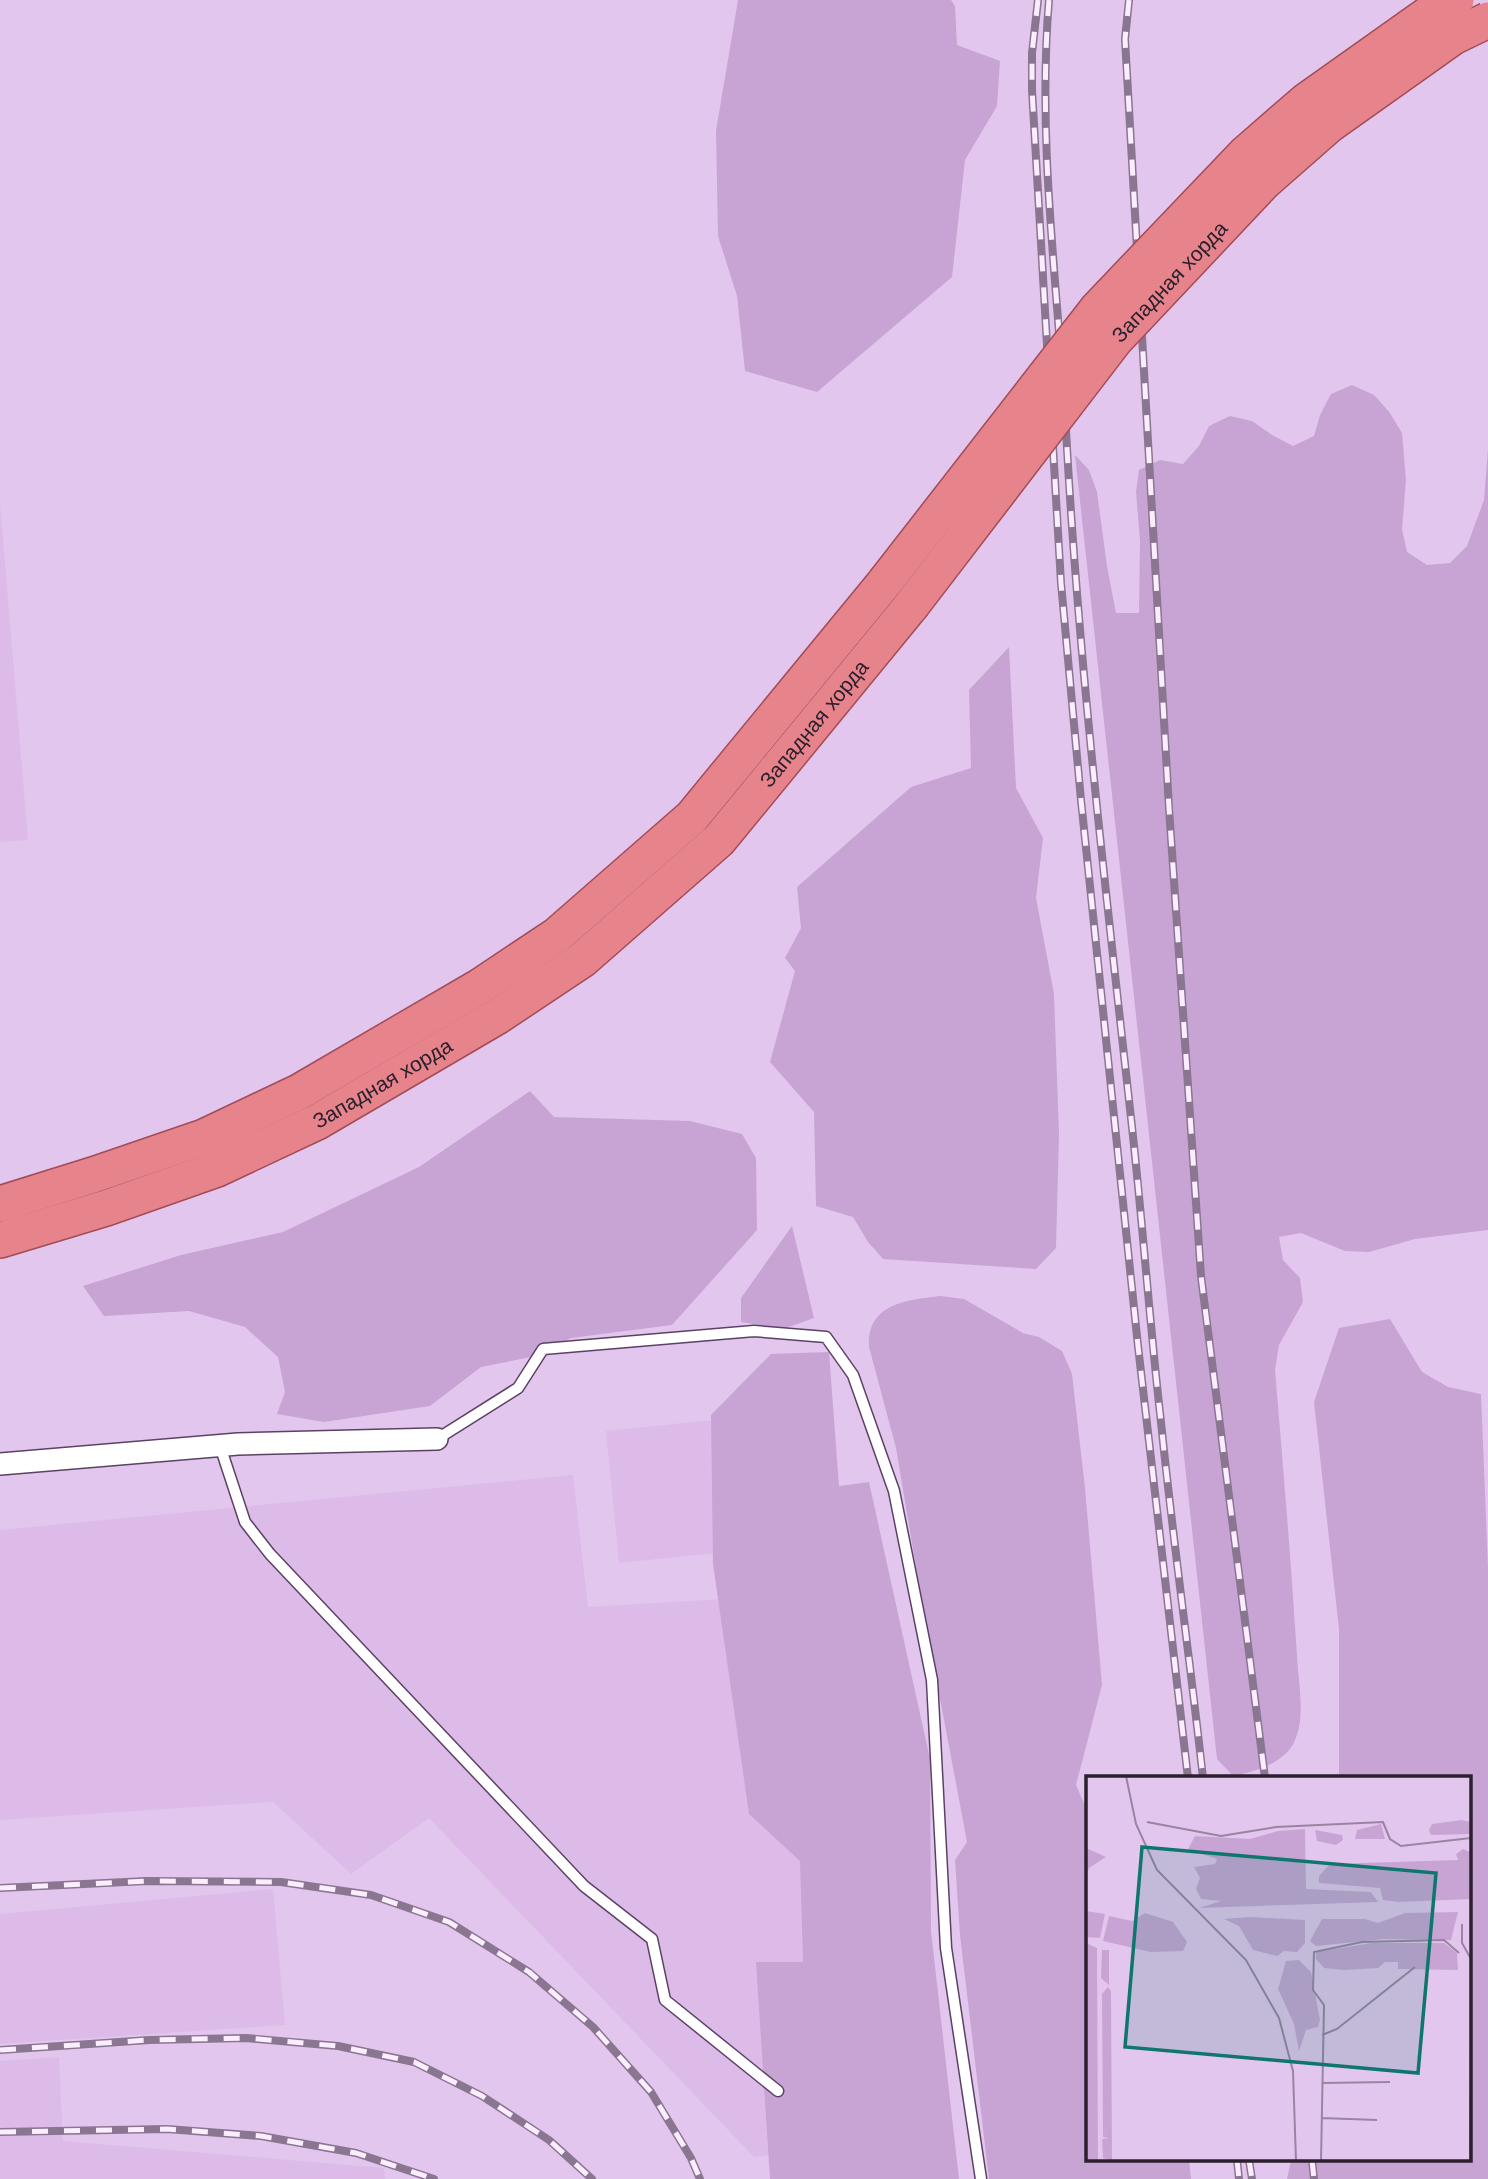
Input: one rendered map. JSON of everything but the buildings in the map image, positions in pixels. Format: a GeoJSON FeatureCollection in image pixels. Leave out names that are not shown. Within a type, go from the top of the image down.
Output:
{"type":"FeatureCollection","features":[{"type":"Feature","properties":{"kind":"highway","name":"Западная хорда"},"geometry":{"type":"LineString","coordinates":[[0,1204],[204,1137],[299,1092],[479,987],[557,935],[692,817],[885,582],[1098,308],[1245,153],[1306,101],[1430,13],[1456,0]]}},
{"type":"Feature","properties":{"kind":"highway","name":"Западная хорда"},"geometry":{"type":"LineString","coordinates":[[0,1240],[49,1227],[217,1169],[305,1128],[498,1016],[582,960],[719,841],[911,606],[1115,340],[1264,182],[1329,125],[1453,37],[1488,20]]}},
{"type":"Feature","properties":{"kind":"street"},"geometry":{"type":"LineString","coordinates":[[0,1464],[220,1446],[437,1439]]}},
{"type":"Feature","properties":{"kind":"lane"},"geometry":{"type":"LineString","coordinates":[[437,1439],[518,1388],[543,1349],[754,1331],[826,1337],[834,1346],[853,1374],[894,1491],[932,1680],[946,1948],[981,2179]]}},
{"type":"Feature","properties":{"kind":"lane"},"geometry":{"type":"LineString","coordinates":[[220,1446],[245,1522],[270,1554],[584,1886],[652,1939],[665,2000],[778,2091]]}},
{"type":"Feature","properties":{"kind":"shaded area"},"geometry":{"type":"Polygon","coordinates":[[[738,0],[951,0],[955,6],[957,45],[1000,61],[997,106],[965,160],[952,277],[817,392],[745,371],[737,296],[718,236],[716,131],[738,0]]]}},
{"type":"Feature","properties":{"kind":"shaded area"},"geometry":{"type":"Polygon","coordinates":[[[1352,385],[1374,395],[1390,413],[1402,433],[1406,480],[1402,529],[1407,552],[1427,565],[1450,563],[1467,546],[1484,500],[1488,449],[1488,1230],[1415,1239],[1369,1252],[1345,1251],[1301,1233],[1279,1237],[1283,1260],[1300,1278],[1303,1302],[1279,1345],[1275,1370],[1301,1709],[1295,1740],[1284,1755],[1259,1769],[1233,1776],[1217,1759],[1075,455],[1089,470],[1097,492],[1116,613],[1139,613],[1140,541],[1136,492],[1139,470],[1160,460],[1183,464],[1199,446],[1209,426],[1230,416],[1252,421],[1293,446],[1314,436],[1320,415],[1331,394],[1352,385]]]}},
{"type":"Feature","properties":{"kind":"shaded area"},"geometry":{"type":"Polygon","coordinates":[[[0,503],[28,840],[0,842],[0,503]]]}},
{"type":"Feature","properties":{"kind":"shaded area"},"geometry":{"type":"Polygon","coordinates":[[[1009,647],[1016,788],[1043,838],[1036,898],[1054,994],[1059,1134],[1056,1248],[1036,1269],[883,1259],[868,1242],[853,1217],[816,1206],[814,1112],[770,1062],[795,971],[785,958],[801,928],[797,887],[911,787],[971,768],[969,690],[1009,647]]]}},
{"type":"Feature","properties":{"kind":"shaded area"},"geometry":{"type":"Polygon","coordinates":[[[530,1091],[554,1117],[690,1121],[742,1134],[756,1158],[757,1230],[672,1325],[571,1338],[531,1357],[481,1367],[430,1406],[324,1422],[277,1414],[285,1392],[278,1357],[245,1327],[189,1311],[104,1316],[83,1286],[181,1255],[283,1232],[419,1167],[530,1091]]]}},
{"type":"Feature","properties":{"kind":"shaded area"},"geometry":{"type":"Polygon","coordinates":[[[792,1226],[814,1318],[783,1329],[741,1322],[741,1298],[792,1226]]]}},
{"type":"Feature","properties":{"kind":"shaded area"},"geometry":{"type":"Polygon","coordinates":[[[941,1296],[964,1299],[1023,1333],[1039,1337],[1062,1351],[1072,1374],[1102,1685],[1076,1785],[1086,1808],[1086,2162],[1189,2162],[1191,2179],[989,2179],[960,1935],[955,1860],[967,1842],[896,1448],[869,1347],[870,1332],[882,1313],[892,1306],[915,1299],[941,1296]]]}},
{"type":"Feature","properties":{"kind":"shaded area"},"geometry":{"type":"Polygon","coordinates":[[[1390,1319],[1422,1372],[1448,1387],[1481,1394],[1488,1567],[1488,2179],[1287,2179],[1291,2162],[1470,2162],[1470,1776],[1339,1776],[1339,1629],[1314,1402],[1339,1328],[1390,1319]]]}},
{"type":"Feature","properties":{"kind":"shaded area"},"geometry":{"type":"Polygon","coordinates":[[[829,1352],[839,1486],[869,1482],[930,1759],[931,1931],[959,2179],[770,2179],[756,1962],[803,1962],[800,1861],[749,1814],[713,1564],[711,1415],[771,1354],[829,1352]]]}},
{"type":"Feature","properties":{"kind":"shaded area"},"geometry":{"type":"Polygon","coordinates":[[[732,1418],[745,1550],[619,1563],[606,1431],[732,1418]]]}},
{"type":"Feature","properties":{"kind":"shaded area"},"geometry":{"type":"Polygon","coordinates":[[[573,1475],[588,1607],[823,1593],[823,2148],[754,2157],[429,1818],[351,1874],[273,1802],[0,1820],[0,1530],[573,1475]]]}},
{"type":"Feature","properties":{"kind":"shaded area"},"geometry":{"type":"Polygon","coordinates":[[[273,1889],[285,2025],[0,2044],[0,1914],[273,1889]]]}},
{"type":"Feature","properties":{"kind":"shaded area"},"geometry":{"type":"Polygon","coordinates":[[[59,2057],[63,2141],[384,2168],[385,2179],[0,2179],[0,2061],[59,2057]]]}},
{"type":"Feature","properties":{"kind":"railway"},"geometry":{"type":"LineString","coordinates":[[1038,0],[1032,53],[1032,90],[1061,583],[1138,1346],[1188,1776]]}},
{"type":"Feature","properties":{"kind":"railway"},"geometry":{"type":"LineString","coordinates":[[1049,0],[1045,107],[1047,161],[1078,600],[1093,770],[1157,1383],[1203,1776]]}},
{"type":"Feature","properties":{"kind":"railway"},"geometry":{"type":"LineString","coordinates":[[1129,0],[1125,39],[1169,808],[1201,1276],[1265,1776]]}},
{"type":"Feature","properties":{"kind":"railway"},"geometry":{"type":"LineString","coordinates":[[0,1888],[147,1881],[281,1882],[371,1895],[449,1922],[529,1972],[593,2027],[651,2092],[691,2158],[700,2179]]}},
{"type":"Feature","properties":{"kind":"railway"},"geometry":{"type":"LineString","coordinates":[[0,2050],[149,2040],[246,2038],[338,2046],[414,2062],[482,2096],[549,2140],[592,2179]]}},
{"type":"Feature","properties":{"kind":"railway"},"geometry":{"type":"LineString","coordinates":[[0,2132],[167,2129],[261,2136],[356,2153],[434,2179]]}},
{"type":"Feature","properties":{"kind":"railway"},"geometry":{"type":"LineString","coordinates":[[1237,2162],[1239,2179]]}},
{"type":"Feature","properties":{"kind":"railway"},"geometry":{"type":"LineString","coordinates":[[1249,2162],[1252,2179]]}},
{"type":"Feature","properties":{"kind":"railway"},"geometry":{"type":"LineString","coordinates":[[1312,2162],[1314,2179]]}}]}
